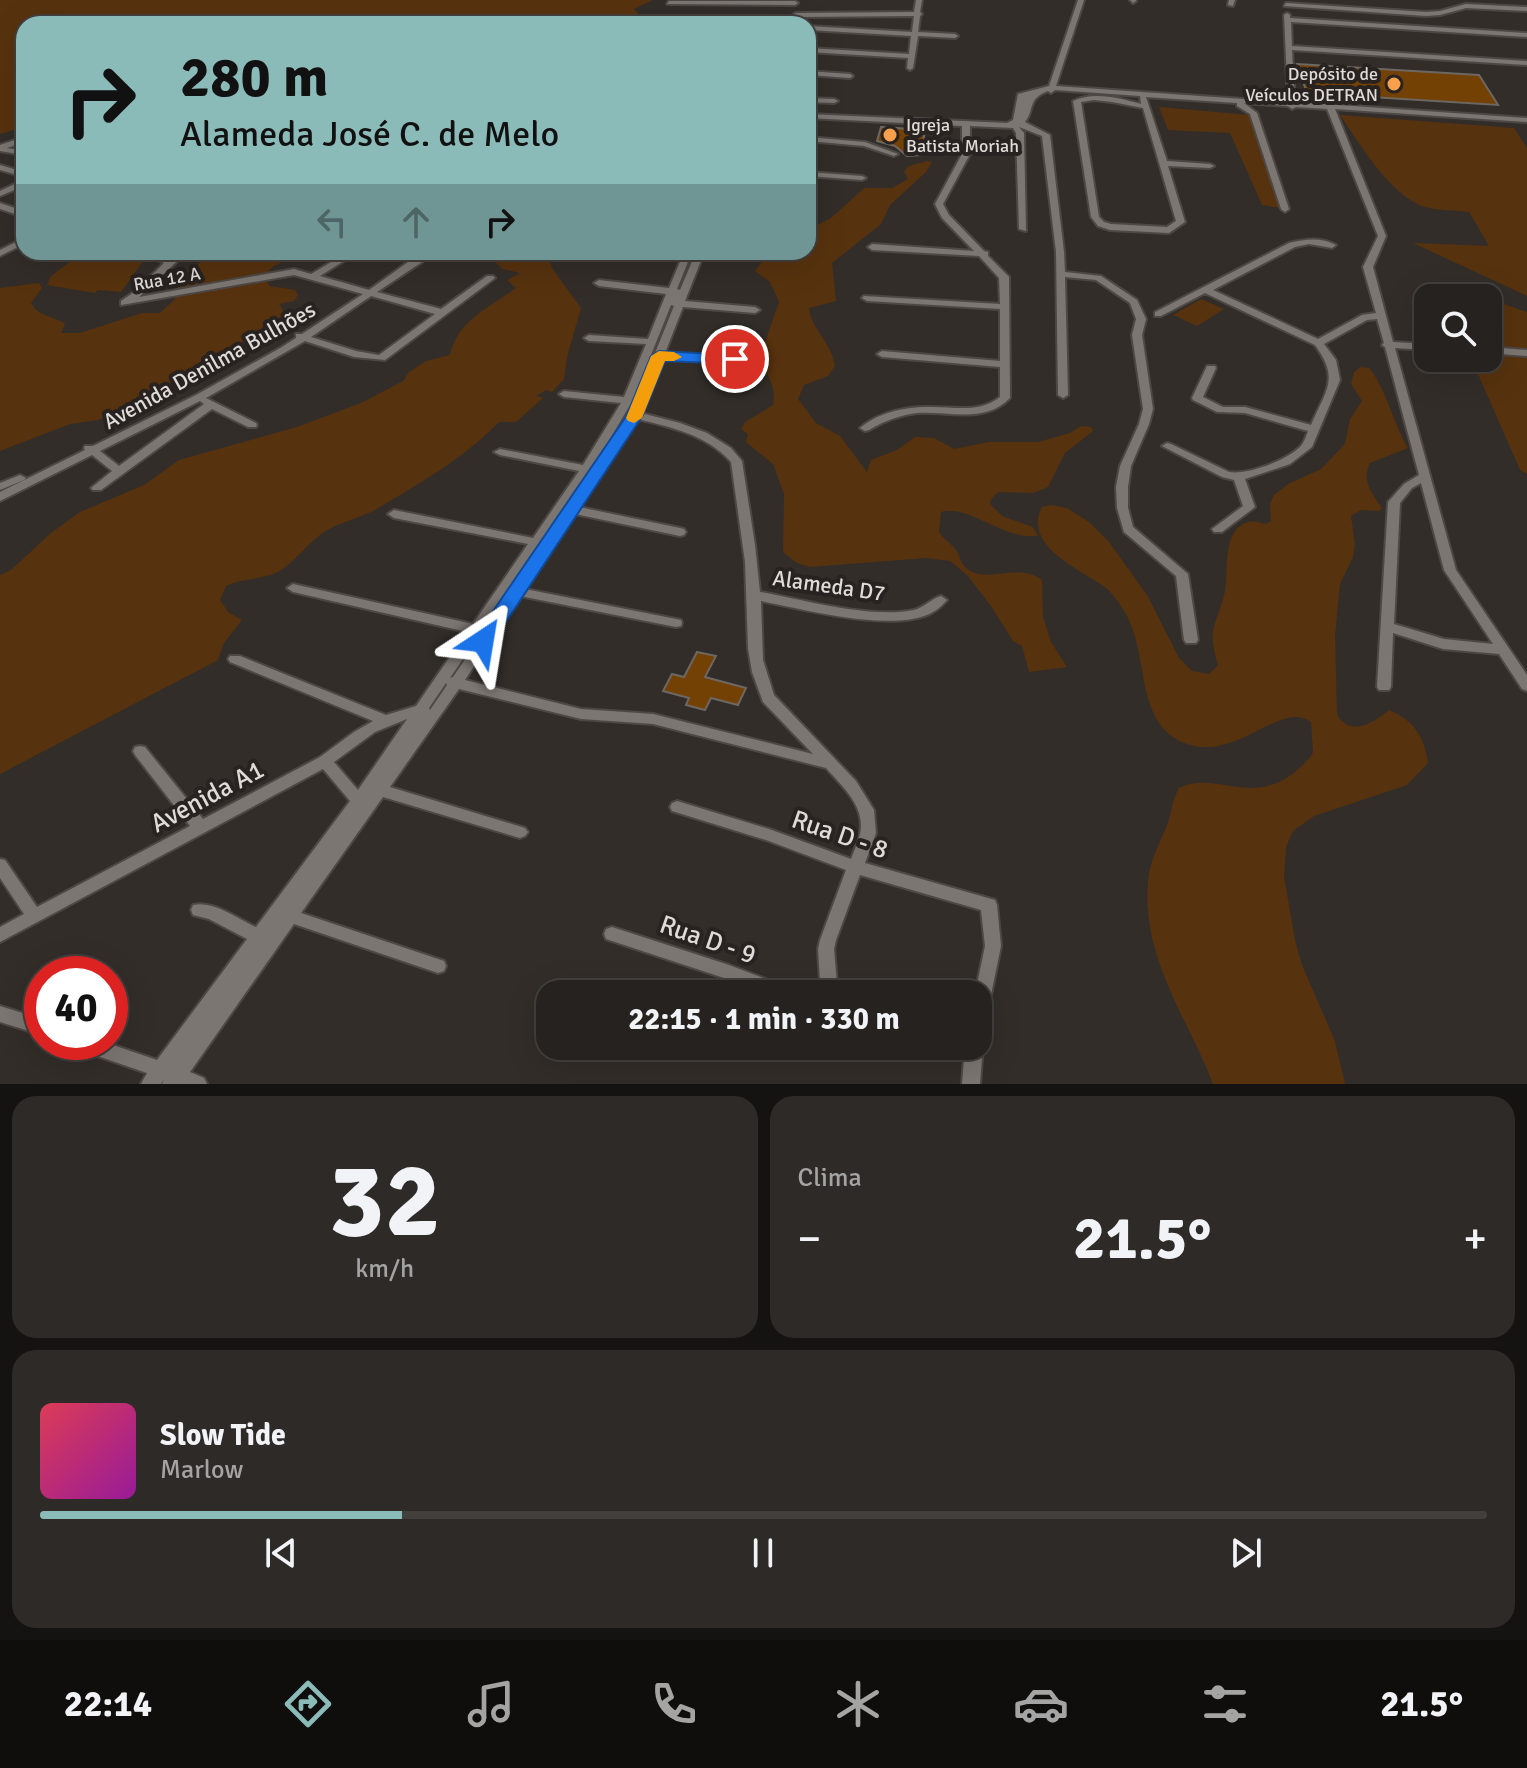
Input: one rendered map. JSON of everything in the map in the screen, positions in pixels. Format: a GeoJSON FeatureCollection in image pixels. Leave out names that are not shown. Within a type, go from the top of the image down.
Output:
{"type":"FeatureCollection","features":[{"type":"Feature","properties":{"kind":"street"},"geometry":{"type":"LineString","coordinates":[[910,68],[919,0]]}},
{"type":"Feature","properties":{"kind":"street"},"geometry":{"type":"LineString","coordinates":[[1051,90],[1081,0]]}},
{"type":"Feature","properties":{"kind":"street"},"geometry":{"type":"LineString","coordinates":[[669,3],[795,1],[796,15],[919,14]]}},
{"type":"Feature","properties":{"kind":"street"},"geometry":{"type":"LineString","coordinates":[[1292,106],[1286,2],[1426,14],[1466,6],[1527,9]]}},
{"type":"Feature","properties":{"kind":"street"},"geometry":{"type":"LineString","coordinates":[[855,31],[862,15]]}},
{"type":"Feature","properties":{"kind":"street"},"geometry":{"type":"LineString","coordinates":[[1288,20],[1527,35]]}},
{"type":"Feature","properties":{"kind":"street"},"geometry":{"type":"LineString","coordinates":[[816,29],[955,36]]}},
{"type":"Feature","properties":{"kind":"street"},"geometry":{"type":"LineString","coordinates":[[1289,48],[1527,63]]}},
{"type":"Feature","properties":{"kind":"street"},"geometry":{"type":"LineString","coordinates":[[816,50],[911,56]]}},
{"type":"Feature","properties":{"kind":"street"},"geometry":{"type":"LineString","coordinates":[[816,74],[850,76]]}},
{"type":"Feature","properties":{"kind":"street"},"geometry":{"type":"LineString","coordinates":[[1051,90],[1292,106]]}},
{"type":"Feature","properties":{"kind":"street"},"geometry":{"type":"LineString","coordinates":[[1016,124],[1030,98],[1051,90],[1527,122]]}},
{"type":"Feature","properties":{"kind":"street"},"geometry":{"type":"LineString","coordinates":[[1143,97],[1181,222],[1169,230],[1116,228],[1097,221],[1077,101],[1125,102],[1146,107]]}},
{"type":"Feature","properties":{"kind":"street"},"geometry":{"type":"LineString","coordinates":[[816,100],[834,101]]}},
{"type":"Feature","properties":{"kind":"street"},"geometry":{"type":"LineString","coordinates":[[1240,104],[1253,113],[1285,209]]}},
{"type":"Feature","properties":{"kind":"street"},"geometry":{"type":"LineString","coordinates":[[1330,108],[1382,236],[1368,267],[1450,570],[1527,686]]}},
{"type":"Feature","properties":{"kind":"street"},"geometry":{"type":"LineString","coordinates":[[816,118],[966,126],[1016,124],[1046,135],[1060,252],[1063,395]]}},
{"type":"Feature","properties":{"kind":"street"},"geometry":{"type":"LineString","coordinates":[[1016,124],[1020,133],[1023,229]]}},
{"type":"Feature","properties":{"kind":"street"},"geometry":{"type":"LineString","coordinates":[[865,428],[878,419],[907,412],[986,410],[1001,402],[1006,393],[1004,277],[945,216],[939,204],[966,154],[966,126]]}},
{"type":"Feature","properties":{"kind":"street"},"geometry":{"type":"LineString","coordinates":[[816,140],[865,144],[894,154]]}},
{"type":"Feature","properties":{"kind":"street"},"geometry":{"type":"LineString","coordinates":[[1164,163],[1210,166]]}},
{"type":"Feature","properties":{"kind":"street"},"geometry":{"type":"LineString","coordinates":[[816,175],[862,178]]}},
{"type":"Feature","properties":{"kind":"street"},"geometry":{"type":"LineString","coordinates":[[1158,314],[1292,245],[1309,241],[1332,245]]}},
{"type":"Feature","properties":{"kind":"street"},"geometry":{"type":"LineString","coordinates":[[872,247],[985,254]]}},
{"type":"Feature","properties":{"kind":"street"},"geometry":{"type":"LineString","coordinates":[[312,277],[341,260]]}},
{"type":"Feature","properties":{"kind":"street","name":"Avenida Denilma Bulhões"},"geometry":{"type":"LineString","coordinates":[[0,497],[196,395],[300,336],[367,292],[407,260]]}},
{"type":"Feature","properties":{"kind":"street"},"geometry":{"type":"LineString","coordinates":[[164,1078],[257,936],[358,801],[441,679],[470,628],[536,542],[586,469],[628,400],[693,260]]}},
{"type":"Feature","properties":{"kind":"street","name":"Rua 12 A"},"geometry":{"type":"LineString","coordinates":[[167,261],[133,299],[124,303],[294,272],[312,277]]}},
{"type":"Feature","properties":{"kind":"street"},"geometry":{"type":"LineString","coordinates":[[1059,274],[1098,278],[1134,302],[1141,319],[1137,335],[1148,409],[1146,421],[1120,481],[1124,519],[1128,529],[1182,574],[1191,640]]}},
{"type":"Feature","properties":{"kind":"street"},"geometry":{"type":"LineString","coordinates":[[312,277],[444,313]]}},
{"type":"Feature","properties":{"kind":"street"},"geometry":{"type":"LineString","coordinates":[[300,336],[354,354],[381,358],[490,278]]}},
{"type":"Feature","properties":{"kind":"street"},"geometry":{"type":"LineString","coordinates":[[599,283],[755,310]]}},
{"type":"Feature","properties":{"kind":"street"},"geometry":{"type":"LineString","coordinates":[[1167,446],[1210,470],[1239,477],[1286,462],[1300,455],[1315,429],[1335,380],[1331,360],[1318,343],[1206,290]]}},
{"type":"Feature","properties":{"kind":"street"},"geometry":{"type":"LineString","coordinates":[[164,1078],[381,790],[635,415],[659,356],[676,297]]}},
{"type":"Feature","properties":{"kind":"street"},"geometry":{"type":"LineString","coordinates":[[867,298],[1005,307]]}},
{"type":"Feature","properties":{"kind":"street"},"geometry":{"type":"LineString","coordinates":[[1318,343],[1365,317],[1379,316]]}},
{"type":"Feature","properties":{"kind":"street"},"geometry":{"type":"LineString","coordinates":[[589,338],[653,342]]}},
{"type":"Feature","properties":{"kind":"street"},"geometry":{"type":"LineString","coordinates":[[1387,345],[1414,346]]}},
{"type":"Feature","properties":{"kind":"street"},"geometry":{"type":"LineString","coordinates":[[1502,351],[1527,353]]}},
{"type":"Feature","properties":{"kind":"street"},"geometry":{"type":"LineString","coordinates":[[882,354],[1004,364]]}},
{"type":"Feature","properties":{"kind":"street"},"geometry":{"type":"LineString","coordinates":[[659,356],[735,359]]}},
{"type":"Feature","properties":{"kind":"street"},"geometry":{"type":"LineString","coordinates":[[1211,368],[1197,398],[1221,410],[1245,410],[1315,429]]}},
{"type":"Feature","properties":{"kind":"street"},"geometry":{"type":"LineString","coordinates":[[564,394],[628,400]]}},
{"type":"Feature","properties":{"kind":"street"},"geometry":{"type":"LineString","coordinates":[[196,395],[252,425]]}},
{"type":"Feature","properties":{"kind":"street"},"geometry":{"type":"LineString","coordinates":[[97,488],[211,404]]}},
{"type":"Feature","properties":{"kind":"street"},"geometry":{"type":"LineString","coordinates":[[635,415],[704,435],[730,453],[736,461],[754,595],[754,661],[758,678],[768,698],[851,785],[867,810],[868,833],[826,949],[829,980]]}},
{"type":"Feature","properties":{"kind":"street"},"geometry":{"type":"LineString","coordinates":[[90,449],[120,472]]}},
{"type":"Feature","properties":{"kind":"street","name":"Avenida Denilma Bulhões"},"geometry":{"type":"LineString","coordinates":[[0,487],[90,449]]}},
{"type":"Feature","properties":{"kind":"street"},"geometry":{"type":"LineString","coordinates":[[500,452],[586,469]]}},
{"type":"Feature","properties":{"kind":"street"},"geometry":{"type":"LineString","coordinates":[[1218,529],[1249,507],[1239,477]]}},
{"type":"Feature","properties":{"kind":"street"},"geometry":{"type":"LineString","coordinates":[[1384,687],[1394,502],[1408,486],[1423,477]]}},
{"type":"Feature","properties":{"kind":"street"},"geometry":{"type":"LineString","coordinates":[[571,509],[680,532]]}},
{"type":"Feature","properties":{"kind":"street"},"geometry":{"type":"LineString","coordinates":[[394,514],[536,542]]}},
{"type":"Feature","properties":{"kind":"street"},"geometry":{"type":"LineString","coordinates":[[293,588],[470,628]]}},
{"type":"Feature","properties":{"kind":"street"},"geometry":{"type":"LineString","coordinates":[[515,591],[676,623]]}},
{"type":"Feature","properties":{"kind":"street","name":"Alameda D7"},"geometry":{"type":"LineString","coordinates":[[754,595],[837,610],[894,615],[926,612],[941,600]]}},
{"type":"Feature","properties":{"kind":"street"},"geometry":{"type":"LineString","coordinates":[[1387,626],[1443,644],[1503,650]]}},
{"type":"Feature","properties":{"kind":"street"},"geometry":{"type":"LineString","coordinates":[[235,659],[384,720]]}},
{"type":"Feature","properties":{"kind":"street"},"geometry":{"type":"LineString","coordinates":[[441,679],[581,714],[653,719],[827,763]]}},
{"type":"Feature","properties":{"kind":"street","name":"Avenida A1"},"geometry":{"type":"LineString","coordinates":[[0,935],[325,761],[363,730],[384,720],[437,708]]}},
{"type":"Feature","properties":{"kind":"street"},"geometry":{"type":"LineString","coordinates":[[140,751],[200,827]]}},
{"type":"Feature","properties":{"kind":"street"},"geometry":{"type":"LineString","coordinates":[[325,761],[358,801]]}},
{"type":"Feature","properties":{"kind":"street"},"geometry":{"type":"LineString","coordinates":[[381,790],[520,832]]}},
{"type":"Feature","properties":{"kind":"street","name":"Rua D - 8"},"geometry":{"type":"LineString","coordinates":[[677,807],[769,835],[856,867],[989,905],[993,946],[986,980]]}},
{"type":"Feature","properties":{"kind":"street"},"geometry":{"type":"LineString","coordinates":[[0,865],[34,916]]}},
{"type":"Feature","properties":{"kind":"street"},"geometry":{"type":"LineString","coordinates":[[199,910],[257,936]]}},
{"type":"Feature","properties":{"kind":"street"},"geometry":{"type":"LineString","coordinates":[[289,916],[438,966]]}},
{"type":"Feature","properties":{"kind":"street","name":"Rua D - 9"},"geometry":{"type":"LineString","coordinates":[[612,934],[750,980]]}},
{"type":"Feature","properties":{"kind":"street"},"geometry":{"type":"LineString","coordinates":[[0,1014],[24,1021]]}},
{"type":"Feature","properties":{"kind":"street"},"geometry":{"type":"LineString","coordinates":[[122,1060],[164,1078],[198,1084]]}},
{"type":"Feature","properties":{"kind":"street"},"geometry":{"type":"LineString","coordinates":[[971,1084],[973,1060]]}},
{"type":"Feature","properties":{"kind":"shaded area"},"geometry":{"type":"Polygon","coordinates":[[[0,0],[653,0],[634,9],[640,16],[16,16],[16,129],[0,134],[0,0]]]}},
{"type":"Feature","properties":{"kind":"shaded area"},"geometry":{"type":"Polygon","coordinates":[[[1159,107],[1250,115],[1281,208],[1262,205],[1230,133],[1168,130],[1159,107]]]}},
{"type":"Feature","properties":{"kind":"shaded area"},"geometry":{"type":"Polygon","coordinates":[[[1340,115],[1514,128],[1527,148],[1527,296],[1413,243],[1489,246],[1469,212],[1435,209],[1412,201],[1388,181],[1340,115]]]}},
{"type":"Feature","properties":{"kind":"shaded area"},"geometry":{"type":"Polygon","coordinates":[[[932,162],[926,172],[890,205],[881,224],[832,263],[836,301],[809,308],[835,366],[828,376],[804,385],[798,399],[816,423],[840,436],[867,472],[871,460],[897,450],[915,437],[934,438],[954,449],[989,442],[1038,442],[1070,433],[1081,426],[1091,427],[1093,431],[1065,453],[1048,487],[1033,493],[998,492],[991,499],[990,504],[1002,516],[1033,527],[1038,536],[1012,533],[952,511],[941,512],[939,532],[972,572],[991,575],[1022,573],[1042,580],[1043,617],[1051,642],[1067,667],[1029,672],[1022,646],[1013,641],[967,575],[950,561],[926,558],[810,567],[797,563],[783,552],[784,494],[773,464],[746,442],[748,434],[741,429],[745,422],[773,405],[774,398],[760,357],[779,302],[770,282],[755,271],[763,260],[816,260],[816,226],[831,218],[864,188],[892,188],[908,179],[904,171],[909,166],[932,162]]]}},
{"type":"Feature","properties":{"kind":"shaded area"},"geometry":{"type":"Polygon","coordinates":[[[72,260],[144,260],[121,292],[98,290],[95,293],[47,285],[51,276],[72,260]]]}},
{"type":"Feature","properties":{"kind":"shaded area"},"geometry":{"type":"Polygon","coordinates":[[[205,260],[286,260],[263,276],[270,286],[295,290],[298,295],[294,301],[279,304],[285,314],[256,337],[224,350],[209,363],[174,380],[142,402],[98,420],[70,424],[0,451],[0,288],[39,283],[42,288],[31,303],[34,308],[65,324],[61,333],[80,333],[142,313],[160,313],[175,299],[181,274],[205,260]]]}},
{"type":"Feature","properties":{"kind":"shaded area"},"geometry":{"type":"Polygon","coordinates":[[[493,260],[549,260],[581,308],[564,379],[552,392],[546,390],[536,396],[543,398],[516,422],[499,422],[457,458],[412,488],[373,511],[324,532],[278,572],[226,586],[220,600],[228,612],[242,620],[224,643],[218,660],[0,774],[0,575],[11,570],[51,533],[80,512],[144,485],[179,460],[297,427],[361,403],[403,381],[409,372],[426,361],[450,355],[459,333],[467,324],[516,288],[507,280],[520,273],[503,269],[493,260]]]}},
{"type":"Feature","properties":{"kind":"shaded area"},"geometry":{"type":"Polygon","coordinates":[[[1201,299],[1224,309],[1197,326],[1173,315],[1201,299]]]}},
{"type":"Feature","properties":{"kind":"shaded area"},"geometry":{"type":"Polygon","coordinates":[[[1502,303],[1527,312],[1527,474],[1520,470],[1477,372],[1502,372],[1502,303]]]}},
{"type":"Feature","properties":{"kind":"shaded area"},"geometry":{"type":"Polygon","coordinates":[[[1361,367],[1369,368],[1375,376],[1408,448],[1370,463],[1367,481],[1382,508],[1379,511],[1361,510],[1351,516],[1355,545],[1353,557],[1340,584],[1335,635],[1337,714],[1342,721],[1355,727],[1369,723],[1389,710],[1398,714],[1417,731],[1428,763],[1407,785],[1314,816],[1293,831],[1286,847],[1284,876],[1295,940],[1302,965],[1335,1041],[1345,1084],[1213,1084],[1159,961],[1148,909],[1151,866],[1179,788],[1206,783],[1249,788],[1280,782],[1296,771],[1313,752],[1311,722],[1299,717],[1286,718],[1240,739],[1205,747],[1187,744],[1169,734],[1157,720],[1150,703],[1137,644],[1122,608],[1105,587],[1046,544],[1038,521],[1042,507],[1051,505],[1067,508],[1089,522],[1109,542],[1147,595],[1179,658],[1192,671],[1209,674],[1218,665],[1213,634],[1225,591],[1228,552],[1234,533],[1239,526],[1248,522],[1266,524],[1271,521],[1270,504],[1274,495],[1288,484],[1321,469],[1345,444],[1350,419],[1362,401],[1351,384],[1354,372],[1361,367]]]}},
{"type":"Feature","properties":{"kind":"building","name":"Depósito de Veículos DETRAN"},"geometry":{"type":"Polygon","coordinates":[[[1297,64],[1479,75],[1498,105],[1307,93],[1297,64]]]}},
{"type":"Feature","properties":{"kind":"building"},"geometry":{"type":"Polygon","coordinates":[[[881,127],[925,130],[921,155],[907,156],[895,146],[877,141],[881,127]]]}},
{"type":"Feature","properties":{"kind":"building"},"geometry":{"type":"Polygon","coordinates":[[[697,652],[716,656],[705,677],[746,688],[738,705],[711,698],[705,710],[686,705],[689,698],[663,691],[672,674],[684,677],[697,652]]]}},
{"type":"Feature","properties":{"kind":"slow traffic"},"geometry":{"type":"LineString","coordinates":[[634,418],[659,356],[674,357]]}},
{"type":"Feature","properties":{"kind":"place","name":"Depósito de Veículos DETRAN"},"geometry":{"type":"Point","coordinates":[1394,84]}},
{"type":"Feature","properties":{"kind":"place","name":"Igreja Batista Moriah"},"geometry":{"type":"Point","coordinates":[890,135]}},
{"type":"Feature","properties":{"kind":"route"},"geometry":{"type":"LineString","coordinates":[[483,641],[635,415],[659,356],[735,359]]}}]}
